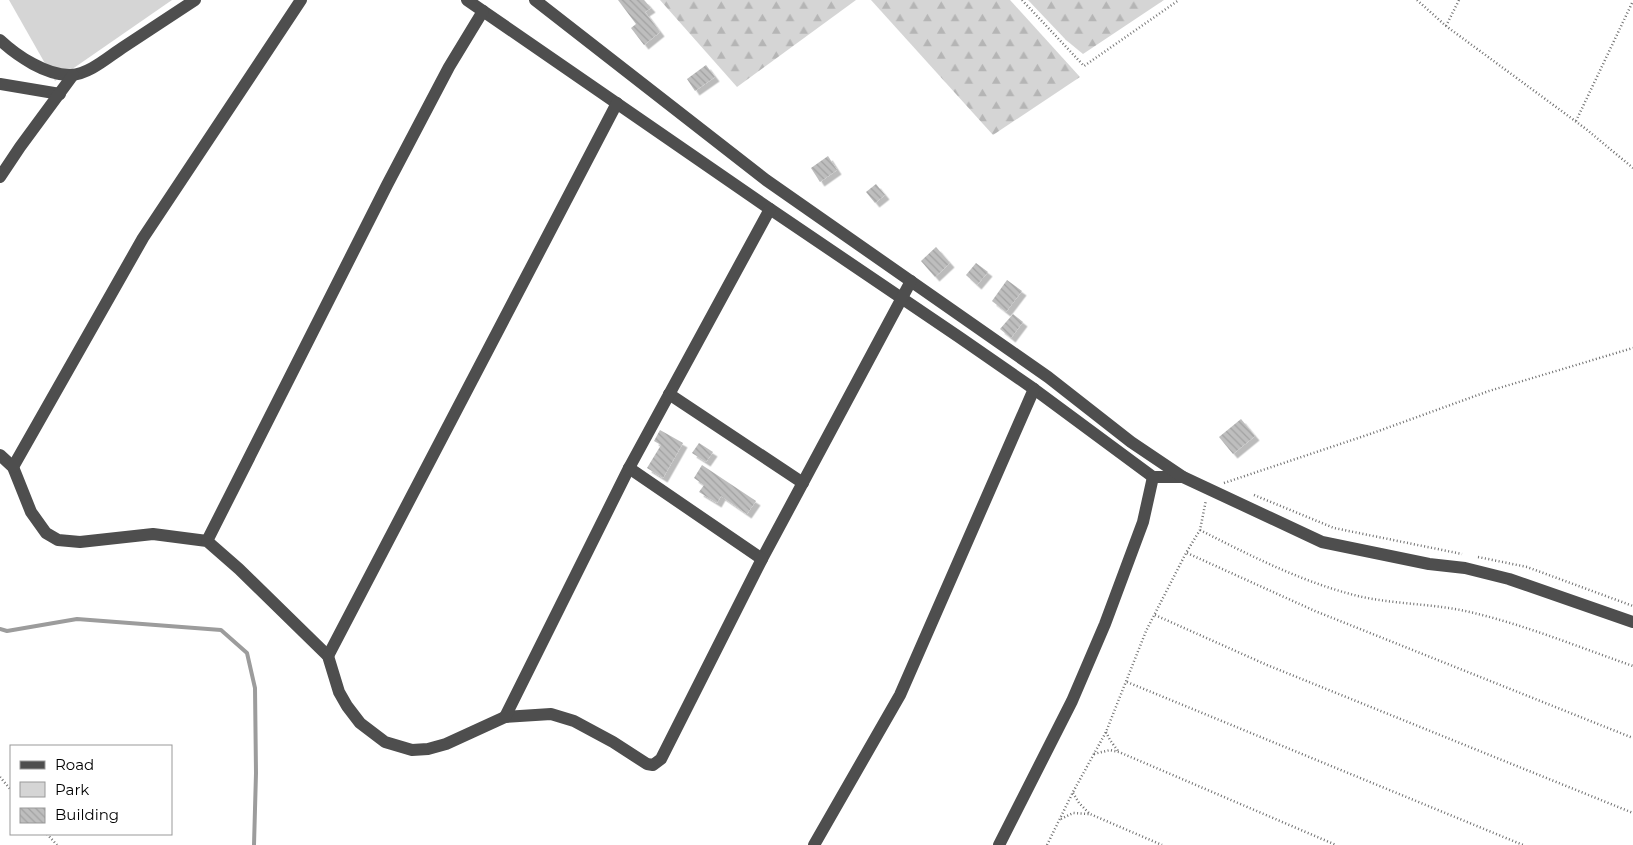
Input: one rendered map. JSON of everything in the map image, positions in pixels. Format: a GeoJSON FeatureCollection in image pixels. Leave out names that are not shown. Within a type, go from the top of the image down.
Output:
{"type":"FeatureCollection","features":[{"type":"Feature","properties":{"kind":"street"},"geometry":{"type":"LineString","coordinates":[[0,40],[42,68],[59,74],[72,75],[93,67],[195,0]]}},
{"type":"Feature","properties":{"kind":"street"},"geometry":{"type":"LineString","coordinates":[[13,467],[143,238],[301,0]]}},
{"type":"Feature","properties":{"kind":"street"},"geometry":{"type":"LineString","coordinates":[[467,0],[1034,389],[1153,477],[1183,477]]}},
{"type":"Feature","properties":{"kind":"street"},"geometry":{"type":"LineString","coordinates":[[535,0],[766,180],[1048,377],[1130,442],[1183,477],[1322,542],[1429,564],[1465,568],[1509,579],[1633,622]]}},
{"type":"Feature","properties":{"kind":"street"},"geometry":{"type":"LineString","coordinates":[[207,542],[387,185],[449,67],[483,11]]}},
{"type":"Feature","properties":{"kind":"street"},"geometry":{"type":"LineString","coordinates":[[0,177],[72,75]]}},
{"type":"Feature","properties":{"kind":"street"},"geometry":{"type":"LineString","coordinates":[[0,84],[60,94]]}},
{"type":"Feature","properties":{"kind":"street"},"geometry":{"type":"LineString","coordinates":[[328,656],[617,103]]}},
{"type":"Feature","properties":{"kind":"street"},"geometry":{"type":"LineString","coordinates":[[505,717],[629,468],[770,209]]}},
{"type":"Feature","properties":{"kind":"street"},"geometry":{"type":"LineString","coordinates":[[0,455],[13,467],[31,512],[46,532],[58,540],[80,542],[153,534],[207,542],[239,569],[328,656],[339,692],[347,706],[360,723],[385,742],[412,750],[428,749],[446,744],[505,717],[551,714],[574,721],[614,742],[647,764],[653,765],[661,759],[762,559],[911,281]]}},
{"type":"Feature","properties":{"kind":"street"},"geometry":{"type":"LineString","coordinates":[[814,845],[900,695],[1034,389]]}},
{"type":"Feature","properties":{"kind":"street"},"geometry":{"type":"LineString","coordinates":[[669,394],[803,483]]}},
{"type":"Feature","properties":{"kind":"street"},"geometry":{"type":"LineString","coordinates":[[629,468],[762,559]]}},
{"type":"Feature","properties":{"kind":"street"},"geometry":{"type":"LineString","coordinates":[[1000,845],[1072,701],[1105,624],[1143,522],[1153,477]]}},
{"type":"Feature","properties":{"kind":"path"},"geometry":{"type":"LineString","coordinates":[[1022,0],[1084,66],[1179,0]]}},
{"type":"Feature","properties":{"kind":"path"},"geometry":{"type":"LineString","coordinates":[[1417,0],[1446,26],[1576,121],[1633,168]]}},
{"type":"Feature","properties":{"kind":"path"},"geometry":{"type":"LineString","coordinates":[[1446,26],[1459,0]]}},
{"type":"Feature","properties":{"kind":"path"},"geometry":{"type":"LineString","coordinates":[[1576,121],[1633,1]]}},
{"type":"Feature","properties":{"kind":"path"},"geometry":{"type":"LineString","coordinates":[[1047,845],[1106,732],[1146,631],[1186,553],[1200,530],[1209,488],[1373,433],[1489,391],[1633,348]]}},
{"type":"Feature","properties":{"kind":"path"},"geometry":{"type":"LineString","coordinates":[[1225,483],[1234,487]]}},
{"type":"Feature","properties":{"kind":"path"},"geometry":{"type":"LineString","coordinates":[[1252,494],[1334,528],[1527,567],[1633,606]]}},
{"type":"Feature","properties":{"kind":"path"},"geometry":{"type":"LineString","coordinates":[[1200,530],[1241,551],[1304,578],[1355,595],[1472,612],[1499,619],[1633,666]]}},
{"type":"Feature","properties":{"kind":"path"},"geometry":{"type":"LineString","coordinates":[[1186,553],[1315,611],[1633,738]]}},
{"type":"Feature","properties":{"kind":"path"},"geometry":{"type":"LineString","coordinates":[[1155,616],[1267,665],[1633,813]]}},
{"type":"Feature","properties":{"kind":"path"},"geometry":{"type":"LineString","coordinates":[[1127,682],[1523,845]]}},
{"type":"Feature","properties":{"kind":"path"},"geometry":{"type":"LineString","coordinates":[[1106,732],[1119,752]]}},
{"type":"Feature","properties":{"kind":"path"},"geometry":{"type":"LineString","coordinates":[[1094,754],[1110,750],[1119,752],[1336,845]]}},
{"type":"Feature","properties":{"kind":"path"},"geometry":{"type":"LineString","coordinates":[[0,777],[10,789]]}},
{"type":"Feature","properties":{"kind":"path"},"geometry":{"type":"LineString","coordinates":[[1073,792],[1078,803],[1090,814],[1162,845]]}},
{"type":"Feature","properties":{"kind":"path"},"geometry":{"type":"LineString","coordinates":[[1060,819],[1073,813],[1090,814]]}},
{"type":"Feature","properties":{"kind":"path"},"geometry":{"type":"LineString","coordinates":[[48,835],[57,845]]}},
{"type":"Feature","properties":{"kind":"green space"},"geometry":{"type":"Polygon","coordinates":[[[9,0],[172,0],[55,81],[9,0]]]}},
{"type":"Feature","properties":{"kind":"green space"},"geometry":{"type":"Polygon","coordinates":[[[660,0],[856,0],[737,87],[660,0]]]}},
{"type":"Feature","properties":{"kind":"green space"},"geometry":{"type":"Polygon","coordinates":[[[871,0],[1010,0],[1080,77],[993,135],[871,0]]]}},
{"type":"Feature","properties":{"kind":"green space"},"geometry":{"type":"Polygon","coordinates":[[[1028,0],[1164,0],[1083,54],[1066,40],[1028,0]]]}},
{"type":"Feature","properties":{"kind":"building"},"geometry":{"type":"Polygon","coordinates":[[[618,0],[644,0],[651,8],[645,12],[660,32],[644,45],[631,28],[636,24],[618,0]]]}},
{"type":"Feature","properties":{"kind":"building"},"geometry":{"type":"Polygon","coordinates":[[[706,65],[715,77],[695,91],[687,79],[706,65]]]}},
{"type":"Feature","properties":{"kind":"building"},"geometry":{"type":"Polygon","coordinates":[[[828,156],[837,170],[820,182],[811,168],[828,156]]]}},
{"type":"Feature","properties":{"kind":"building"},"geometry":{"type":"Polygon","coordinates":[[[876,184],[885,195],[875,203],[866,192],[876,184]]]}},
{"type":"Feature","properties":{"kind":"building"},"geometry":{"type":"Polygon","coordinates":[[[936,247],[950,263],[935,277],[921,261],[936,247]]]}},
{"type":"Feature","properties":{"kind":"building"},"geometry":{"type":"Polygon","coordinates":[[[976,263],[988,272],[977,285],[966,275],[976,263]]]}},
{"type":"Feature","properties":{"kind":"building"},"geometry":{"type":"Polygon","coordinates":[[[1007,280],[1022,291],[1006,312],[992,301],[1007,280]]]}},
{"type":"Feature","properties":{"kind":"building"},"geometry":{"type":"Polygon","coordinates":[[[1013,314],[1023,322],[1011,338],[1000,329],[1013,314]]]}},
{"type":"Feature","properties":{"kind":"building"},"geometry":{"type":"Polygon","coordinates":[[[1241,419],[1255,436],[1233,454],[1219,437],[1241,419]]]}},
{"type":"Feature","properties":{"kind":"building"},"geometry":{"type":"Polygon","coordinates":[[[660,430],[683,443],[663,478],[647,468],[661,445],[654,441],[660,430]]]}},
{"type":"Feature","properties":{"kind":"building"},"geometry":{"type":"Polygon","coordinates":[[[699,443],[713,452],[706,462],[692,453],[699,443]]]}},
{"type":"Feature","properties":{"kind":"building"},"geometry":{"type":"Polygon","coordinates":[[[702,465],[756,501],[747,514],[721,496],[717,503],[699,492],[704,485],[694,478],[702,465]]]}},
{"type":"Feature","properties":{"kind":"waterway"},"geometry":{"type":"LineString","coordinates":[[0,629],[7,631],[77,619],[221,630],[247,653],[255,688],[256,773],[254,845]]}}]}
